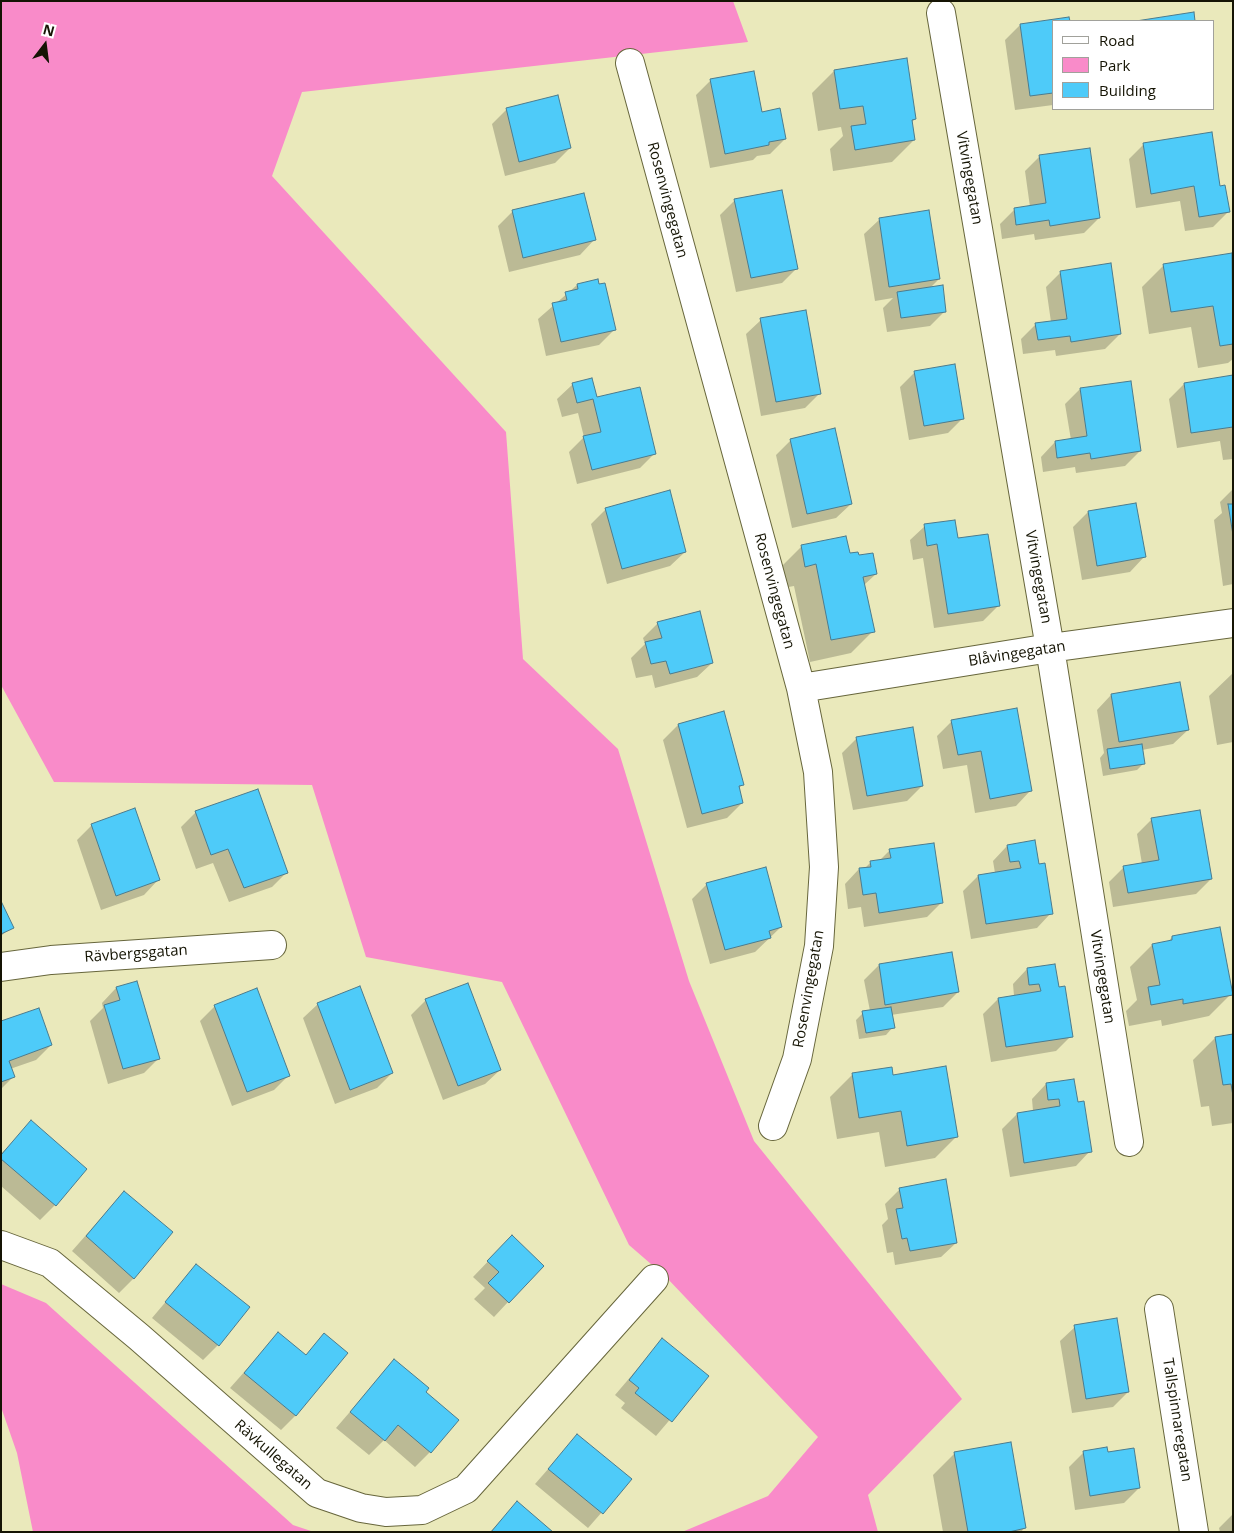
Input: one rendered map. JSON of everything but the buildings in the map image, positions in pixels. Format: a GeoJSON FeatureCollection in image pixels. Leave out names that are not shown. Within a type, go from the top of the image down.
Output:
{"type":"FeatureCollection","features":[{"type":"Feature","properties":{"kind":"street","name":"Vitvingegatan"},"geometry":{"type":"LineString","coordinates":[[941,12],[1050,648],[1129,1142]]}},
{"type":"Feature","properties":{"kind":"street","name":"Rosenvingegatan"},"geometry":{"type":"LineString","coordinates":[[630,63],[801,688],[818,772],[823,877],[819,946],[797,1059],[773,1126]]}},
{"type":"Feature","properties":{"kind":"street","name":"Blåvingegatan"},"geometry":{"type":"LineString","coordinates":[[801,688],[1050,648],[1233,623]]}},
{"type":"Feature","properties":{"kind":"street","name":"Rävbergsgatan"},"geometry":{"type":"LineString","coordinates":[[1,967],[51,960],[272,945]]}},
{"type":"Feature","properties":{"kind":"street","name":"Rävkullegatan"},"geometry":{"type":"LineString","coordinates":[[1,1245],[50,1263],[138,1336],[317,1493],[361,1508],[386,1512],[422,1510],[466,1489],[654,1279]]}},
{"type":"Feature","properties":{"kind":"street","name":"Tallspinnaregatan"},"geometry":{"type":"LineString","coordinates":[[1159,1309],[1194,1532]]}},
{"type":"Feature","properties":{"kind":"green space"},"geometry":{"type":"Polygon","coordinates":[[[1,1],[733,1],[748,42],[302,92],[272,176],[506,432],[523,659],[618,749],[689,981],[754,1141],[962,1399],[868,1495],[878,1532],[682,1532],[768,1496],[818,1437],[666,1277],[629,1245],[502,982],[366,957],[312,785],[54,782],[1,685],[1,1]]]}},
{"type":"Feature","properties":{"kind":"green space"},"geometry":{"type":"Polygon","coordinates":[[[1,1284],[46,1303],[293,1525],[314,1532],[33,1532],[17,1453],[1,1407],[1,1284]]]}}]}
